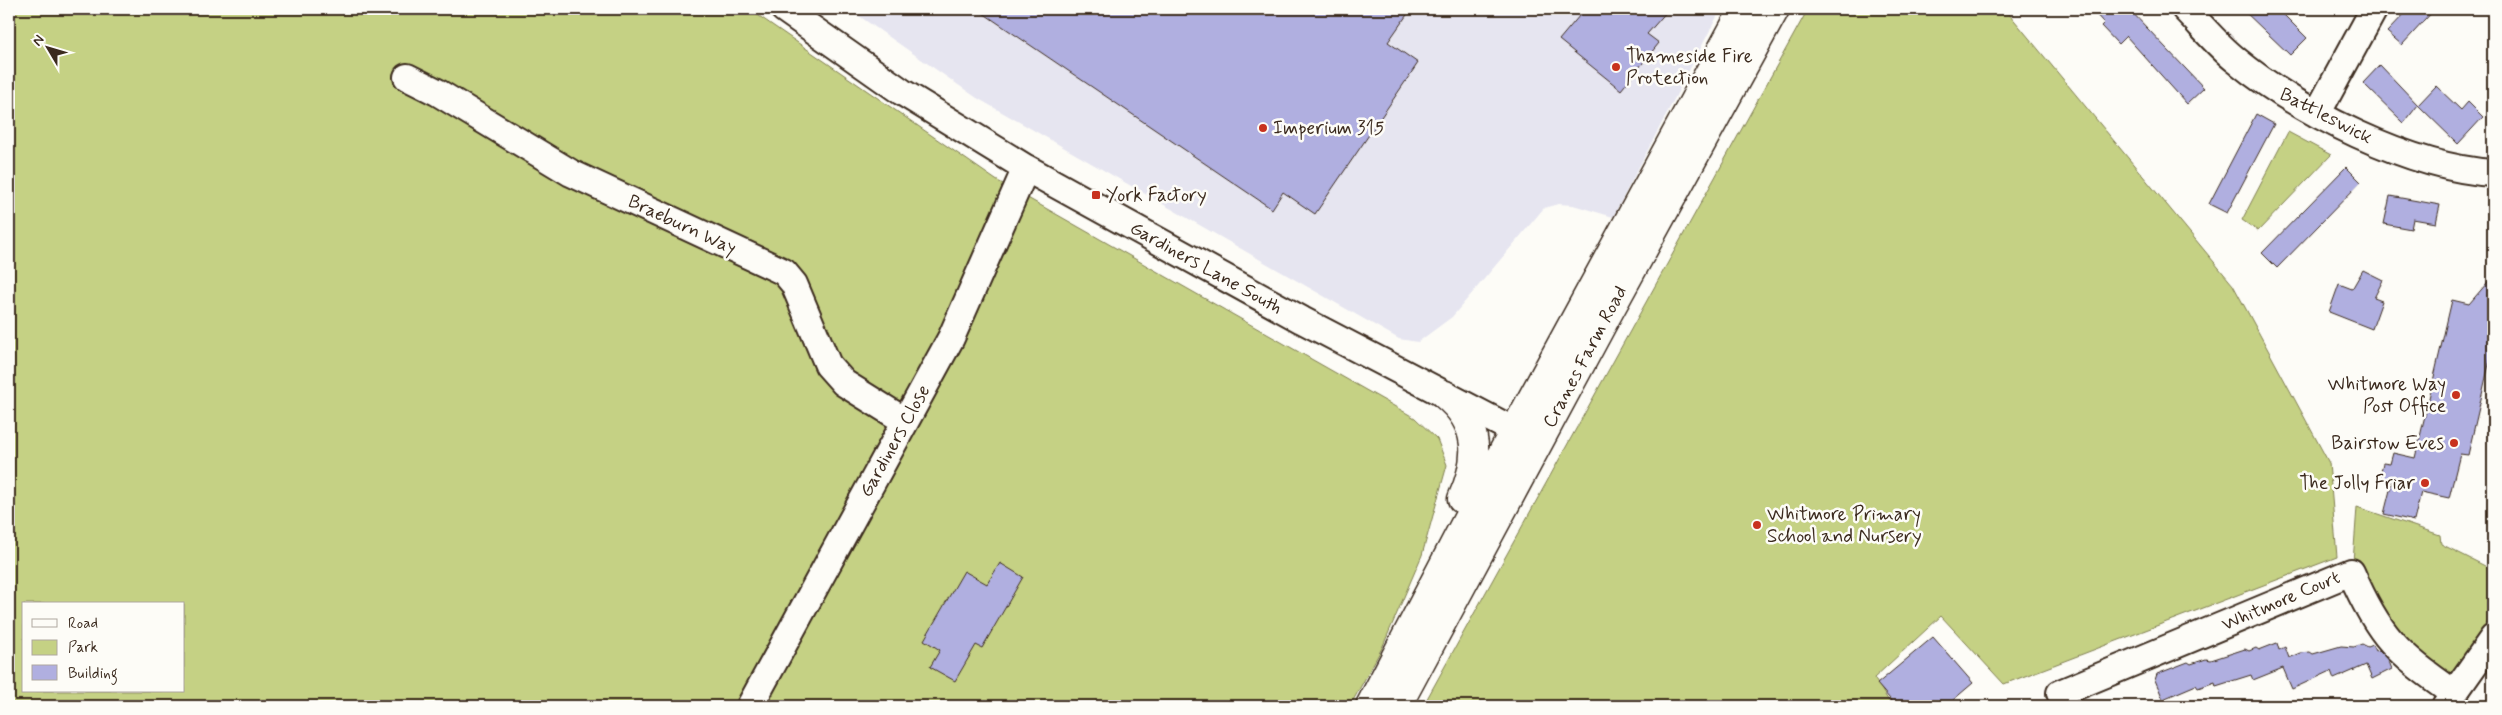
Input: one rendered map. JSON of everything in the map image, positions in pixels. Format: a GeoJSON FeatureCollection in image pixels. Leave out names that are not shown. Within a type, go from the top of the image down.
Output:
{"type":"FeatureCollection","features":[{"type":"Feature","properties":{"kind":"main road","name":"Cranes Farm Road"},"geometry":{"type":"LineString","coordinates":[[1397,706],[1590,347],[1594,312],[1744,9]]}},
{"type":"Feature","properties":{"kind":"main road","name":"Cranes Farm Road"},"geometry":{"type":"LineString","coordinates":[[1370,706],[1566,335],[1594,312],[1775,9]]}},
{"type":"Feature","properties":{"kind":"main road"},"geometry":{"type":"LineString","coordinates":[[1412,626],[1469,483],[1474,465],[1471,429],[1466,415],[1445,395]]}},
{"type":"Feature","properties":{"kind":"street","name":"Gardiners Lane South"},"geometry":{"type":"LineString","coordinates":[[784,9],[902,92],[1026,168],[1285,311],[1538,443]]}},
{"type":"Feature","properties":{"kind":"street","name":"Battleswick"},"geometry":{"type":"LineString","coordinates":[[2185,9],[2234,59],[2278,92],[2317,114],[2357,134],[2398,150],[2472,172],[2493,173]]}},
{"type":"Feature","properties":{"kind":"street"},"geometry":{"type":"LineString","coordinates":[[2317,114],[2374,9]]}},
{"type":"Feature","properties":{"kind":"street","name":"Braeburn Way"},"geometry":{"type":"LineString","coordinates":[[407,77],[437,92],[571,173],[784,272],[794,284],[828,365],[844,383],[905,422]]}},
{"type":"Feature","properties":{"kind":"street","name":"Gardiners Close"},"geometry":{"type":"LineString","coordinates":[[750,706],[951,338],[1026,168]]}},
{"type":"Feature","properties":{"kind":"street","name":"Whitmore Court"},"geometry":{"type":"LineString","coordinates":[[2060,693],[2351,572],[2364,602],[2379,629],[2390,643],[2421,670],[2449,700]]}},
{"type":"Feature","properties":{"kind":"street"},"geometry":{"type":"LineString","coordinates":[[2449,700],[2493,638]]}},
{"type":"Feature","properties":{"kind":"shaded area"},"geometry":{"type":"Polygon","coordinates":[[[849,9],[1721,9],[1613,217],[1573,205],[1558,204],[1544,208],[1452,317],[1418,342],[1399,339],[977,98],[849,9]]]}},
{"type":"Feature","properties":{"kind":"green space"},"geometry":{"type":"Polygon","coordinates":[[[9,9],[749,9],[996,180],[1415,418],[1437,439],[1447,465],[1422,555],[1382,648],[1350,706],[9,706],[9,9]]]}},
{"type":"Feature","properties":{"kind":"green space"},"geometry":{"type":"Polygon","coordinates":[[[1808,9],[2005,9],[2233,285],[2329,463],[2337,557],[2004,684],[1941,616],[1874,678],[1892,706],[1423,706],[1808,9]]]}},
{"type":"Feature","properties":{"kind":"green space"},"geometry":{"type":"Polygon","coordinates":[[[2288,132],[2331,155],[2258,231],[2242,220],[2288,132]]]}},
{"type":"Feature","properties":{"kind":"green space"},"geometry":{"type":"Polygon","coordinates":[[[2357,507],[2440,535],[2441,544],[2493,570],[2493,613],[2449,683],[2393,634],[2353,562],[2357,507]]]}},
{"type":"Feature","properties":{"kind":"building","name":"Imperium 315"},"geometry":{"type":"Polygon","coordinates":[[[977,9],[1411,9],[1388,42],[1418,63],[1315,214],[1283,192],[1272,209],[977,9]]]}},
{"type":"Feature","properties":{"kind":"building","name":"Thameside Fire Protection"},"geometry":{"type":"Polygon","coordinates":[[[1585,9],[1669,9],[1647,34],[1659,43],[1621,90],[1559,40],[1585,9]]]}},
{"type":"Feature","properties":{"kind":"building"},"geometry":{"type":"Polygon","coordinates":[[[2091,9],[2129,9],[2204,88],[2187,104],[2126,36],[2118,44],[2101,26],[2104,23],[2091,9]]]}},
{"type":"Feature","properties":{"kind":"building"},"geometry":{"type":"Polygon","coordinates":[[[2242,9],[2278,9],[2307,38],[2290,55],[2242,9]]]}},
{"type":"Feature","properties":{"kind":"building"},"geometry":{"type":"Polygon","coordinates":[[[2409,9],[2435,9],[2402,45],[2387,32],[2409,9]]]}},
{"type":"Feature","properties":{"kind":"building"},"geometry":{"type":"Polygon","coordinates":[[[2380,65],[2418,105],[2404,123],[2363,83],[2380,65]]]}},
{"type":"Feature","properties":{"kind":"building"},"geometry":{"type":"Polygon","coordinates":[[[2436,86],[2461,110],[2468,102],[2483,117],[2458,144],[2418,105],[2436,86]]]}},
{"type":"Feature","properties":{"kind":"building"},"geometry":{"type":"Polygon","coordinates":[[[2256,114],[2274,124],[2227,213],[2209,204],[2256,114]]]}},
{"type":"Feature","properties":{"kind":"building"},"geometry":{"type":"Polygon","coordinates":[[[2346,167],[2361,182],[2277,268],[2262,253],[2346,167]]]}},
{"type":"Feature","properties":{"kind":"building"},"geometry":{"type":"Polygon","coordinates":[[[2390,196],[2440,205],[2436,223],[2413,219],[2411,229],[2384,224],[2390,196]]]}},
{"type":"Feature","properties":{"kind":"building"},"geometry":{"type":"Polygon","coordinates":[[[2363,270],[2383,280],[2374,298],[2382,301],[2372,329],[2329,312],[2339,284],[2352,289],[2363,270]]]}},
{"type":"Feature","properties":{"kind":"building","name":"Whitmore Way Post Office"},"geometry":{"type":"Polygon","coordinates":[[[2493,276],[2493,347],[2468,455],[2460,454],[2449,498],[2421,492],[2414,521],[2384,514],[2392,482],[2379,479],[2383,463],[2390,464],[2393,453],[2415,458],[2452,300],[2469,304],[2493,276]]]}},
{"type":"Feature","properties":{"kind":"building"},"geometry":{"type":"Polygon","coordinates":[[[1000,563],[1023,577],[982,648],[976,645],[955,681],[930,667],[940,650],[924,640],[964,571],[987,584],[1000,563]]]}},
{"type":"Feature","properties":{"kind":"building"},"geometry":{"type":"Polygon","coordinates":[[[1933,637],[1973,683],[1946,706],[1896,706],[1877,684],[1933,637]]]}},
{"type":"Feature","properties":{"kind":"building"},"geometry":{"type":"Polygon","coordinates":[[[2277,643],[2279,650],[2285,647],[2289,658],[2301,653],[2310,652],[2313,654],[2341,646],[2354,647],[2362,644],[2368,647],[2373,645],[2376,651],[2379,650],[2388,659],[2392,669],[2372,679],[2366,665],[2334,679],[2331,671],[2292,689],[2283,668],[2253,680],[2251,675],[2216,686],[2215,682],[2198,688],[2196,685],[2163,699],[2155,680],[2157,674],[2188,662],[2191,664],[2206,659],[2211,660],[2245,649],[2249,651],[2256,648],[2259,650],[2277,643]]]}},
{"type":"Feature","properties":{"kind":"place","name":"Thameside Fire Protection"},"geometry":{"type":"Point","coordinates":[1616,67]}},
{"type":"Feature","properties":{"kind":"place","name":"Imperium 315"},"geometry":{"type":"Point","coordinates":[1263,128]}},
{"type":"Feature","properties":{"kind":"place","name":"York Factory"},"geometry":{"type":"Point","coordinates":[1096,195]}},
{"type":"Feature","properties":{"kind":"place","name":"Whitmore Way Post Office"},"geometry":{"type":"Point","coordinates":[2456,395]}},
{"type":"Feature","properties":{"kind":"place","name":"Bairstow Eves"},"geometry":{"type":"Point","coordinates":[2454,443]}},
{"type":"Feature","properties":{"kind":"place","name":"The Jolly Friar"},"geometry":{"type":"Point","coordinates":[2425,483]}},
{"type":"Feature","properties":{"kind":"place","name":"Whitmore Primary School and Nursery"},"geometry":{"type":"Point","coordinates":[1757,525]}}]}
